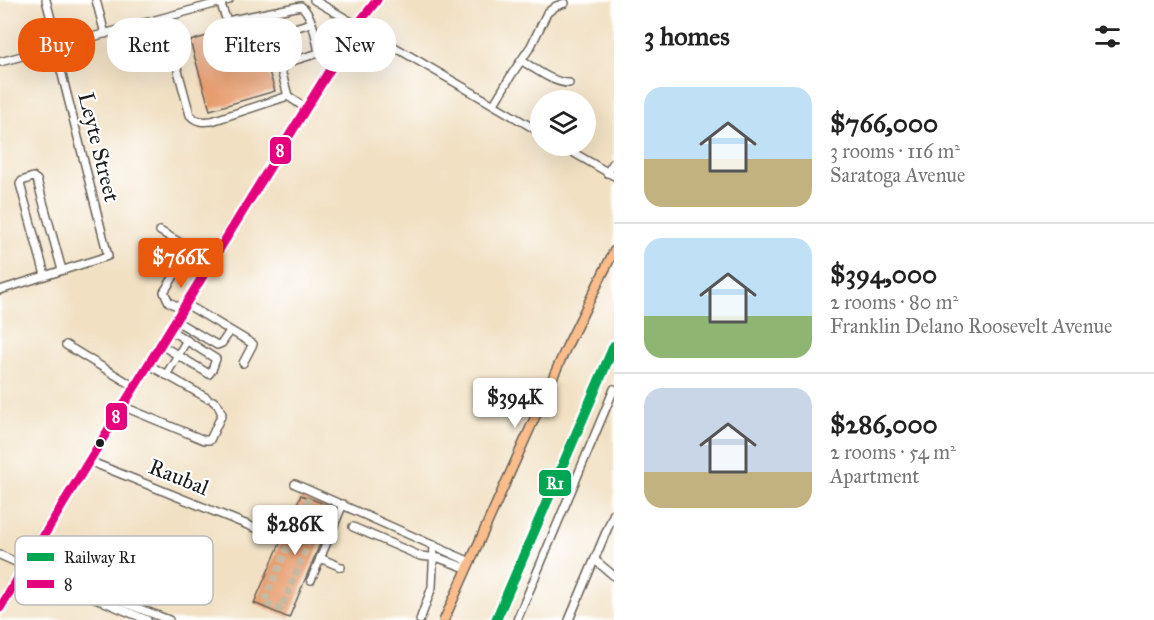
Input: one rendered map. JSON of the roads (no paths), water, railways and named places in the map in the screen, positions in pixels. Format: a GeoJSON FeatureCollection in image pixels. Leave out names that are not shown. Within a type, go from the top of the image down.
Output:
{"type":"FeatureCollection","features":[{"type":"Feature","properties":{"kind":"main road"},"geometry":{"type":"LineString","coordinates":[[444,620],[567,346],[614,251]]}},
{"type":"Feature","properties":{"kind":"street","name":"Leyte Street"},"geometry":{"type":"LineString","coordinates":[[46,0],[50,18]]}},
{"type":"Feature","properties":{"kind":"street"},"geometry":{"type":"LineString","coordinates":[[96,0],[105,34]]}},
{"type":"Feature","properties":{"kind":"street"},"geometry":{"type":"LineString","coordinates":[[191,0],[194,10]]}},
{"type":"Feature","properties":{"kind":"street"},"geometry":{"type":"LineString","coordinates":[[95,37],[229,0]]}},
{"type":"Feature","properties":{"kind":"street"},"geometry":{"type":"LineString","coordinates":[[314,0],[347,18]]}},
{"type":"Feature","properties":{"kind":"street"},"geometry":{"type":"LineString","coordinates":[[363,18],[377,0]]}},
{"type":"Feature","properties":{"kind":"street"},"geometry":{"type":"LineString","coordinates":[[220,2],[227,21],[301,6],[306,9],[319,53],[302,58]]}},
{"type":"Feature","properties":{"kind":"street"},"geometry":{"type":"LineString","coordinates":[[494,104],[531,46],[547,14],[556,6],[565,3]]}},
{"type":"Feature","properties":{"kind":"street"},"geometry":{"type":"LineString","coordinates":[[261,14],[267,18]]}},
{"type":"Feature","properties":{"kind":"street"},"geometry":{"type":"LineString","coordinates":[[302,26],[311,23]]}},
{"type":"Feature","properties":{"kind":"street"},"geometry":{"type":"LineString","coordinates":[[396,46],[530,126]]}},
{"type":"Feature","properties":{"kind":"street"},"geometry":{"type":"LineString","coordinates":[[0,62],[18,57]]}},
{"type":"Feature","properties":{"kind":"street"},"geometry":{"type":"LineString","coordinates":[[522,61],[562,83],[569,82]]}},
{"type":"Feature","properties":{"kind":"street","name":"Leyte Street"},"geometry":{"type":"LineString","coordinates":[[62,270],[108,256],[63,72]]}},
{"type":"Feature","properties":{"kind":"street"},"geometry":{"type":"LineString","coordinates":[[178,72],[190,115],[194,120],[202,122],[212,121],[288,96]]}},
{"type":"Feature","properties":{"kind":"street"},"geometry":{"type":"LineString","coordinates":[[281,72],[288,96],[307,109]]}},
{"type":"Feature","properties":{"kind":"street"},"geometry":{"type":"LineString","coordinates":[[43,536],[329,72]]}},
{"type":"Feature","properties":{"kind":"street"},"geometry":{"type":"LineString","coordinates":[[580,156],[611,174],[614,162]]}},
{"type":"Feature","properties":{"kind":"street"},"geometry":{"type":"LineString","coordinates":[[0,290],[62,270],[37,180],[33,177],[20,184],[45,275]]}},
{"type":"Feature","properties":{"kind":"street"},"geometry":{"type":"LineString","coordinates":[[160,231],[184,245],[189,252],[210,265]]}},
{"type":"Feature","properties":{"kind":"street"},"geometry":{"type":"LineString","coordinates":[[189,252],[164,292],[169,302],[184,307],[254,344],[243,363]]}},
{"type":"Feature","properties":{"kind":"street"},"geometry":{"type":"LineString","coordinates":[[176,321],[217,345],[222,343],[230,331]]}},
{"type":"Feature","properties":{"kind":"street"},"geometry":{"type":"LineString","coordinates":[[160,345],[208,374],[212,370],[216,358],[170,330]]}},
{"type":"Feature","properties":{"kind":"street"},"geometry":{"type":"LineString","coordinates":[[166,375],[187,340]]}},
{"type":"Feature","properties":{"kind":"street"},"geometry":{"type":"LineString","coordinates":[[66,345],[135,387]]}},
{"type":"Feature","properties":{"kind":"street"},"geometry":{"type":"LineString","coordinates":[[123,406],[204,440],[210,440],[222,414],[218,405],[148,365]]}},
{"type":"Feature","properties":{"kind":"street"},"geometry":{"type":"LineString","coordinates":[[517,620],[614,389]]}},
{"type":"Feature","properties":{"kind":"street","name":"Raubal"},"geometry":{"type":"LineString","coordinates":[[89,460],[255,528]]}},
{"type":"Feature","properties":{"kind":"street"},"geometry":{"type":"LineString","coordinates":[[295,484],[310,494],[326,501],[343,504],[466,560],[468,566],[463,567],[434,557],[420,556],[353,527]]}},
{"type":"Feature","properties":{"kind":"street"},"geometry":{"type":"LineString","coordinates":[[311,580],[343,504]]}},
{"type":"Feature","properties":{"kind":"street"},"geometry":{"type":"LineString","coordinates":[[569,620],[612,526],[614,513]]}},
{"type":"Feature","properties":{"kind":"street"},"geometry":{"type":"LineString","coordinates":[[420,620],[432,587],[434,545]]}},
{"type":"Feature","properties":{"kind":"street"},"geometry":{"type":"LineString","coordinates":[[0,555],[15,562]]}},
{"type":"Feature","properties":{"kind":"street"},"geometry":{"type":"LineString","coordinates":[[320,558],[341,567]]}},
{"type":"Feature","properties":{"kind":"street"},"geometry":{"type":"LineString","coordinates":[[595,560],[614,576]]}},
{"type":"Feature","properties":{"kind":"street"},"geometry":{"type":"LineString","coordinates":[[0,609],[15,583]]}},
{"type":"Feature","properties":{"kind":"street"},"geometry":{"type":"LineString","coordinates":[[111,605],[147,620]]}},
{"type":"Feature","properties":{"kind":"street"},"geometry":{"type":"LineString","coordinates":[[130,605],[169,620]]}},
{"type":"Feature","properties":{"kind":"tunnel"},"geometry":{"type":"LineString","coordinates":[[309,498],[264,602],[281,609],[325,504]]}},
{"type":"Feature","properties":{"kind":"rail line","name":"R1"},"geometry":{"type":"LineString","coordinates":[[496,620],[614,346]]}}]}
